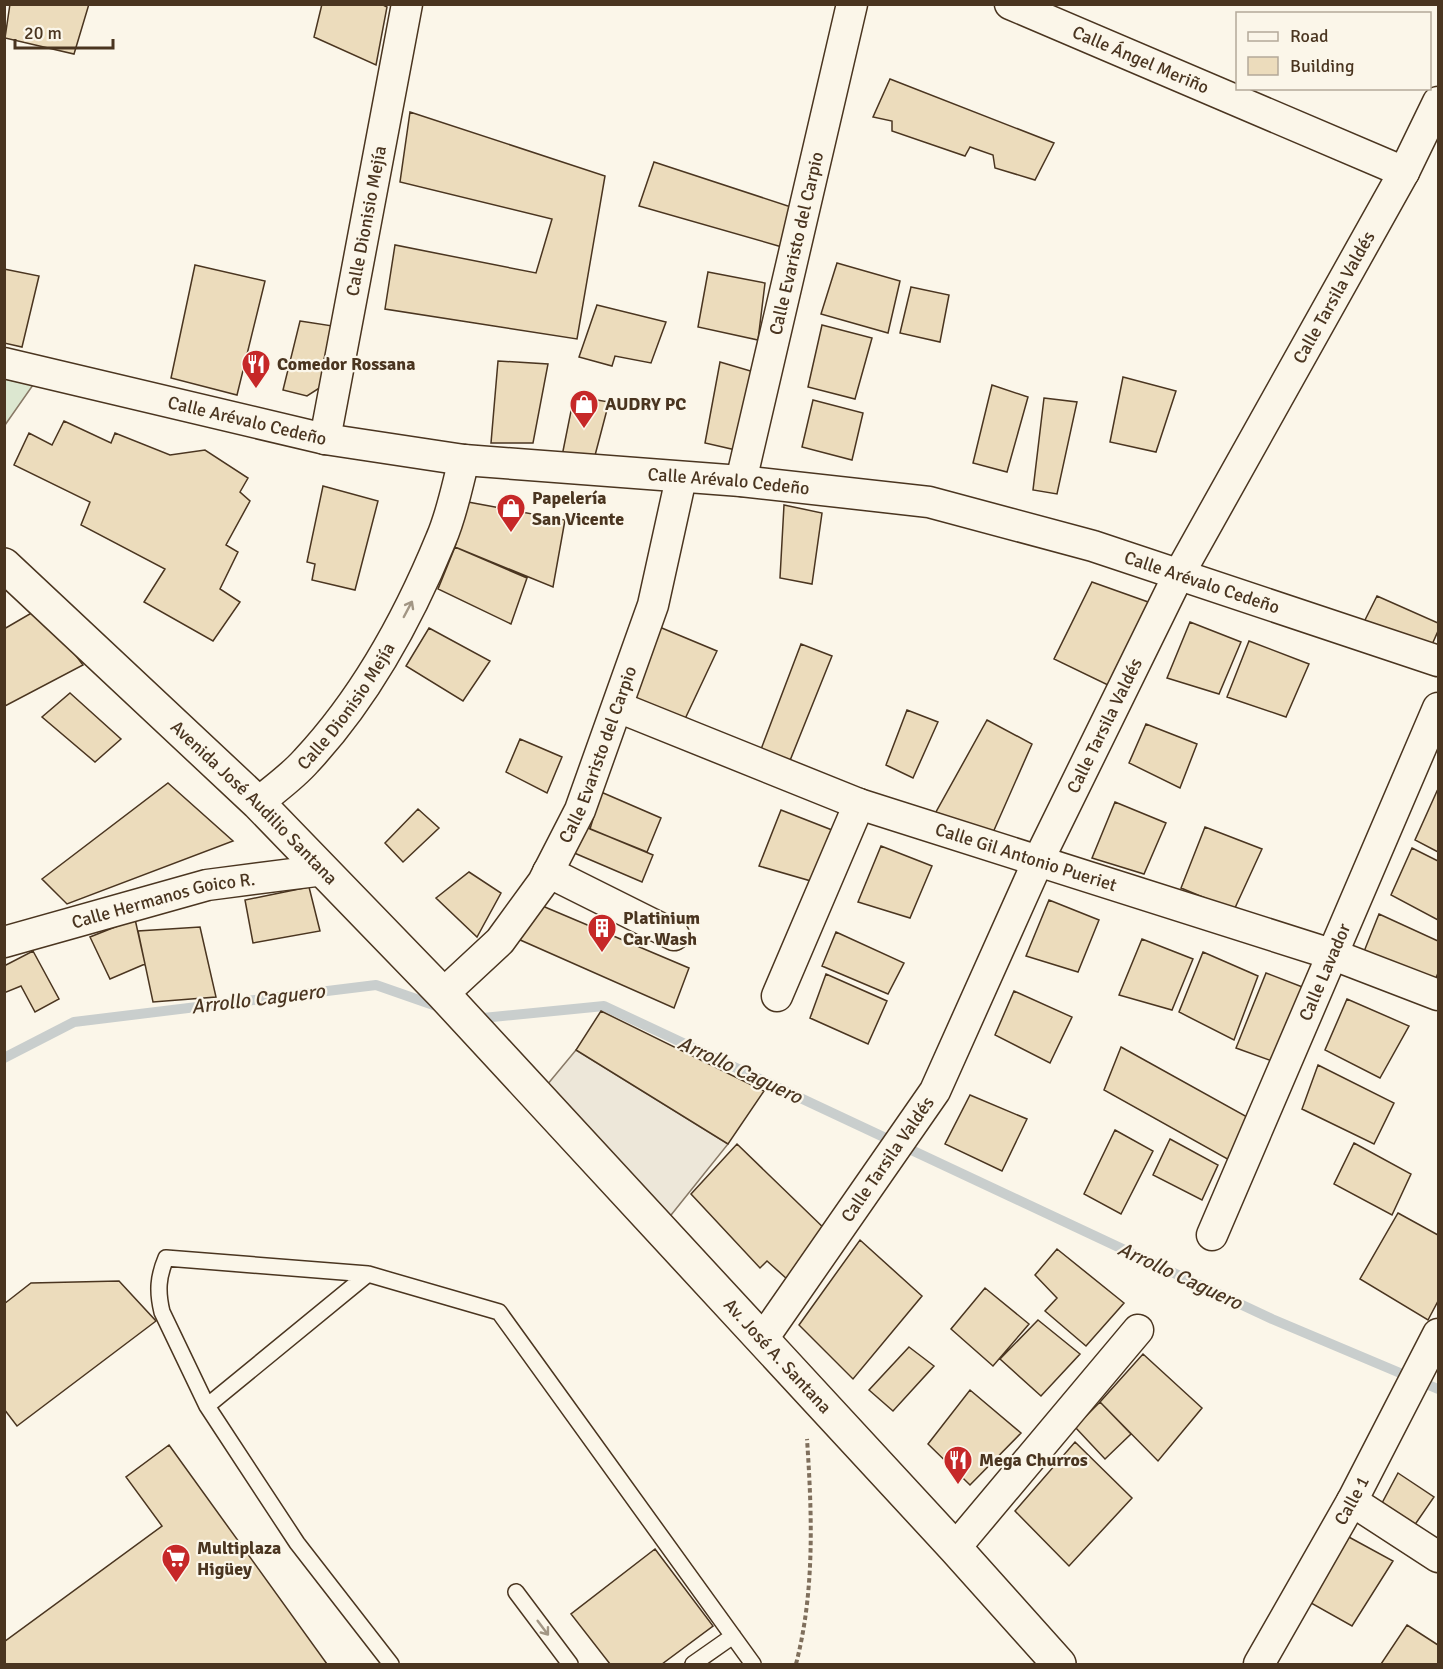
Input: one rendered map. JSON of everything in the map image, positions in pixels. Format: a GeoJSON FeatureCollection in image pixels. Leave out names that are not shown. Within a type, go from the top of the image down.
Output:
{"type":"FeatureCollection","features":[{"type":"Feature","properties":{"kind":"main road","name":"Avenida José Audilio Santana"},"geometry":{"type":"LineString","coordinates":[[4,565],[258,803],[324,870],[493,1051]]}},
{"type":"Feature","properties":{"kind":"main road","name":"Av. José A. Santana"},"geometry":{"type":"LineString","coordinates":[[493,1051],[955,1548],[1053,1662]]}},
{"type":"Feature","properties":{"kind":"street","name":"Calle Dionisio Mejía"},"geometry":{"type":"LineString","coordinates":[[325,439],[407,4]]}},
{"type":"Feature","properties":{"kind":"street","name":"Calle Evaristo del Carpio"},"geometry":{"type":"LineString","coordinates":[[741,482],[852,4]]}},
{"type":"Feature","properties":{"kind":"street","name":"Calle Ángel Meriño"},"geometry":{"type":"LineString","coordinates":[[1010,4],[1404,172]]}},
{"type":"Feature","properties":{"kind":"street","name":"Calle Tarsila Valdés"},"geometry":{"type":"LineString","coordinates":[[762,1340],[934,1090],[1039,859],[1178,576],[1404,172],[1438,102]]}},
{"type":"Feature","properties":{"kind":"street","name":"Calle Arévalo Cedeño"},"geometry":{"type":"LineString","coordinates":[[4,363],[325,439],[465,460],[741,482],[929,502],[1093,546],[1438,661]]}},
{"type":"Feature","properties":{"kind":"street","name":"Calle Dionisio Mejía"},"geometry":{"type":"LineString","coordinates":[[258,803],[305,762],[343,714],[376,665],[408,610],[442,538],[465,460]]}},
{"type":"Feature","properties":{"kind":"street","name":"Calle Evaristo del Carpio"},"geometry":{"type":"LineString","coordinates":[[446,999],[500,941],[548,872],[580,810],[653,604],[681,478]]}},
{"type":"Feature","properties":{"kind":"street","name":"Calle Gil Antonio Pueriet"},"geometry":{"type":"LineString","coordinates":[[618,706],[859,804],[1039,859],[1334,955],[1438,995]]}},
{"type":"Feature","properties":{"kind":"street","name":"Calle Lavador"},"geometry":{"type":"LineString","coordinates":[[1212,1235],[1438,708]]}},
{"type":"Feature","properties":{"kind":"street"},"geometry":{"type":"LineString","coordinates":[[777,996],[859,804]]}},
{"type":"Feature","properties":{"kind":"street","name":"Calle Hermanos Goico R."},"geometry":{"type":"LineString","coordinates":[[4,942],[207,885],[324,870]]}},
{"type":"Feature","properties":{"kind":"street"},"geometry":{"type":"LineString","coordinates":[[548,872],[674,935]]}},
{"type":"Feature","properties":{"kind":"street"},"geometry":{"type":"LineString","coordinates":[[955,1548],[1138,1330]]}},
{"type":"Feature","properties":{"kind":"street","name":"Calle 1"},"geometry":{"type":"LineString","coordinates":[[1259,1665],[1352,1501],[1432,1347]]}},
{"type":"Feature","properties":{"kind":"street"},"geometry":{"type":"LineString","coordinates":[[1352,1501],[1438,1557]]}},
{"type":"Feature","properties":{"kind":"lane"},"geometry":{"type":"LineString","coordinates":[[391,1665],[297,1543],[207,1406],[162,1312],[158,1295],[159,1275],[166,1258],[368,1274],[500,1312],[753,1665]]}},
{"type":"Feature","properties":{"kind":"lane"},"geometry":{"type":"LineString","coordinates":[[207,1406],[368,1274]]}},
{"type":"Feature","properties":{"kind":"lane"},"geometry":{"type":"LineString","coordinates":[[516,1592],[570,1665]]}},
{"type":"Feature","properties":{"kind":"lane"},"geometry":{"type":"LineString","coordinates":[[693,1665],[733,1636]]}},
{"type":"Feature","properties":{"kind":"path"},"geometry":{"type":"LineString","coordinates":[[796,1665],[807,1605],[811,1546],[807,1436]]}},
{"type":"Feature","properties":{"kind":"green space"},"geometry":{"type":"Polygon","coordinates":[[[5,379],[33,385],[5,425],[5,379]]]}},
{"type":"Feature","properties":{"kind":"shaded area"},"geometry":{"type":"Polygon","coordinates":[[[576,1050],[728,1144],[659,1230],[537,1097],[576,1050]]]}},
{"type":"Feature","properties":{"kind":"building"},"geometry":{"type":"Polygon","coordinates":[[[10,4],[89,4],[74,54],[5,38],[10,4]]]}},
{"type":"Feature","properties":{"kind":"building"},"geometry":{"type":"Polygon","coordinates":[[[322,4],[381,4],[387,7],[376,65],[314,37],[322,4]]]}},
{"type":"Feature","properties":{"kind":"building"},"geometry":{"type":"Polygon","coordinates":[[[890,79],[1054,143],[1035,180],[995,168],[993,155],[970,147],[965,156],[892,131],[892,121],[873,117],[890,79]]]}},
{"type":"Feature","properties":{"kind":"building"},"geometry":{"type":"Polygon","coordinates":[[[410,112],[605,176],[577,339],[385,309],[395,245],[536,273],[552,219],[400,182],[410,112]]]}},
{"type":"Feature","properties":{"kind":"building"},"geometry":{"type":"Polygon","coordinates":[[[654,162],[794,208],[782,247],[639,206],[654,162]]]}},
{"type":"Feature","properties":{"kind":"building"},"geometry":{"type":"Polygon","coordinates":[[[837,263],[900,281],[888,333],[821,314],[837,263]]]}},
{"type":"Feature","properties":{"kind":"building"},"geometry":{"type":"Polygon","coordinates":[[[195,265],[265,281],[237,395],[171,378],[195,265]]]}},
{"type":"Feature","properties":{"kind":"building"},"geometry":{"type":"Polygon","coordinates":[[[4,269],[39,276],[22,347],[4,343],[4,269]]]}},
{"type":"Feature","properties":{"kind":"building"},"geometry":{"type":"Polygon","coordinates":[[[708,272],[765,283],[758,340],[698,327],[708,272]]]}},
{"type":"Feature","properties":{"kind":"building"},"geometry":{"type":"Polygon","coordinates":[[[911,287],[949,295],[940,342],[900,333],[911,287]]]}},
{"type":"Feature","properties":{"kind":"building"},"geometry":{"type":"Polygon","coordinates":[[[597,305],[666,322],[651,363],[615,356],[612,366],[579,357],[597,305]]]}},
{"type":"Feature","properties":{"kind":"building"},"geometry":{"type":"Polygon","coordinates":[[[300,321],[333,326],[321,387],[307,396],[283,390],[300,321]]]}},
{"type":"Feature","properties":{"kind":"building"},"geometry":{"type":"Polygon","coordinates":[[[822,325],[872,338],[855,399],[808,387],[822,325]]]}},
{"type":"Feature","properties":{"kind":"building"},"geometry":{"type":"Polygon","coordinates":[[[498,361],[548,364],[533,443],[491,443],[498,361]]]}},
{"type":"Feature","properties":{"kind":"building"},"geometry":{"type":"Polygon","coordinates":[[[720,362],[754,372],[736,450],[705,443],[720,362]]]}},
{"type":"Feature","properties":{"kind":"building"},"geometry":{"type":"Polygon","coordinates":[[[1123,377],[1176,391],[1156,452],[1110,442],[1123,377]]]}},
{"type":"Feature","properties":{"kind":"building"},"geometry":{"type":"Polygon","coordinates":[[[992,385],[1028,397],[1007,472],[973,463],[992,385]]]}},
{"type":"Feature","properties":{"kind":"building","name":"AUDRY PC"},"geometry":{"type":"Polygon","coordinates":[[[574,396],[609,402],[593,463],[562,456],[574,396]]]}},
{"type":"Feature","properties":{"kind":"building"},"geometry":{"type":"Polygon","coordinates":[[[1044,398],[1077,402],[1057,494],[1033,490],[1044,398]]]}},
{"type":"Feature","properties":{"kind":"building"},"geometry":{"type":"Polygon","coordinates":[[[813,400],[863,413],[852,460],[802,447],[813,400]]]}},
{"type":"Feature","properties":{"kind":"building"},"geometry":{"type":"Polygon","coordinates":[[[64,421],[111,443],[115,433],[170,455],[205,450],[248,478],[240,492],[250,501],[226,545],[238,552],[220,589],[240,602],[213,641],[144,602],[165,569],[81,525],[90,502],[14,465],[29,433],[52,445],[64,421]]]}},
{"type":"Feature","properties":{"kind":"building"},"geometry":{"type":"Polygon","coordinates":[[[323,486],[378,501],[355,590],[312,580],[315,564],[307,562],[323,486]]]}},
{"type":"Feature","properties":{"kind":"building","name":"Papelería San Vicente"},"geometry":{"type":"Polygon","coordinates":[[[468,502],[565,520],[553,587],[455,547],[468,502]]]}},
{"type":"Feature","properties":{"kind":"building"},"geometry":{"type":"Polygon","coordinates":[[[784,505],[822,513],[812,584],[780,578],[784,505]]]}},
{"type":"Feature","properties":{"kind":"building"},"geometry":{"type":"Polygon","coordinates":[[[455,547],[527,578],[511,624],[438,589],[455,547]]]}},
{"type":"Feature","properties":{"kind":"building"},"geometry":{"type":"Polygon","coordinates":[[[1092,582],[1151,603],[1110,686],[1054,659],[1092,582]]]}},
{"type":"Feature","properties":{"kind":"building"},"geometry":{"type":"Polygon","coordinates":[[[1377,596],[1438,623],[1438,631],[1430,649],[1363,624],[1377,596]]]}},
{"type":"Feature","properties":{"kind":"building"},"geometry":{"type":"Polygon","coordinates":[[[40,608],[83,665],[5,706],[4,629],[40,608]]]}},
{"type":"Feature","properties":{"kind":"building"},"geometry":{"type":"Polygon","coordinates":[[[1190,622],[1241,642],[1219,694],[1167,678],[1190,622]]]}},
{"type":"Feature","properties":{"kind":"building"},"geometry":{"type":"Polygon","coordinates":[[[657,626],[717,651],[684,721],[629,698],[657,626]]]}},
{"type":"Feature","properties":{"kind":"building"},"geometry":{"type":"Polygon","coordinates":[[[429,628],[490,661],[463,701],[406,666],[429,628]]]}},
{"type":"Feature","properties":{"kind":"building"},"geometry":{"type":"Polygon","coordinates":[[[1249,641],[1309,664],[1286,717],[1227,697],[1249,641]]]}},
{"type":"Feature","properties":{"kind":"building"},"geometry":{"type":"Polygon","coordinates":[[[801,644],[832,656],[787,768],[760,752],[801,644]]]}},
{"type":"Feature","properties":{"kind":"building"},"geometry":{"type":"Polygon","coordinates":[[[70,693],[121,739],[95,762],[42,717],[70,693]]]}},
{"type":"Feature","properties":{"kind":"building"},"geometry":{"type":"Polygon","coordinates":[[[907,710],[938,722],[913,778],[886,765],[907,710]]]}},
{"type":"Feature","properties":{"kind":"building"},"geometry":{"type":"Polygon","coordinates":[[[987,720],[1032,744],[991,837],[936,812],[987,720]]]}},
{"type":"Feature","properties":{"kind":"building"},"geometry":{"type":"Polygon","coordinates":[[[1146,724],[1197,744],[1180,788],[1129,763],[1146,724]]]}},
{"type":"Feature","properties":{"kind":"building"},"geometry":{"type":"Polygon","coordinates":[[[520,739],[562,757],[547,793],[506,772],[520,739]]]}},
{"type":"Feature","properties":{"kind":"building"},"geometry":{"type":"Polygon","coordinates":[[[168,783],[233,841],[67,904],[42,879],[168,783]]]}},
{"type":"Feature","properties":{"kind":"building"},"geometry":{"type":"Polygon","coordinates":[[[601,792],[661,818],[647,852],[590,829],[601,792]]]}},
{"type":"Feature","properties":{"kind":"building"},"geometry":{"type":"Polygon","coordinates":[[[1438,792],[1438,852],[1415,840],[1438,792]]]}},
{"type":"Feature","properties":{"kind":"building"},"geometry":{"type":"Polygon","coordinates":[[[1115,802],[1166,823],[1144,874],[1092,858],[1115,802]]]}},
{"type":"Feature","properties":{"kind":"building"},"geometry":{"type":"Polygon","coordinates":[[[418,809],[439,828],[403,862],[385,843],[418,809]]]}},
{"type":"Feature","properties":{"kind":"building"},"geometry":{"type":"Polygon","coordinates":[[[781,810],[832,830],[811,881],[759,866],[781,810]]]}},
{"type":"Feature","properties":{"kind":"building"},"geometry":{"type":"Polygon","coordinates":[[[581,825],[653,855],[642,882],[572,852],[581,825]]]}},
{"type":"Feature","properties":{"kind":"building"},"geometry":{"type":"Polygon","coordinates":[[[1205,827],[1262,849],[1234,910],[1181,888],[1205,827]]]}},
{"type":"Feature","properties":{"kind":"building"},"geometry":{"type":"Polygon","coordinates":[[[881,846],[932,866],[910,918],[858,902],[881,846]]]}},
{"type":"Feature","properties":{"kind":"building"},"geometry":{"type":"Polygon","coordinates":[[[1412,848],[1438,861],[1438,920],[1391,895],[1412,848]]]}},
{"type":"Feature","properties":{"kind":"building"},"geometry":{"type":"Polygon","coordinates":[[[469,872],[501,893],[477,937],[436,898],[469,872]]]}},
{"type":"Feature","properties":{"kind":"building"},"geometry":{"type":"Polygon","coordinates":[[[309,887],[320,931],[253,943],[245,900],[309,887]]]}},
{"type":"Feature","properties":{"kind":"building"},"geometry":{"type":"Polygon","coordinates":[[[1049,900],[1099,920],[1078,972],[1026,956],[1049,900]]]}},
{"type":"Feature","properties":{"kind":"building","name":"Platinium Car Wash"},"geometry":{"type":"Polygon","coordinates":[[[533,902],[689,968],[674,1008],[518,939],[533,902]]]}},
{"type":"Feature","properties":{"kind":"building"},"geometry":{"type":"Polygon","coordinates":[[[1379,914],[1438,941],[1438,973],[1433,985],[1363,954],[1379,914]]]}},
{"type":"Feature","properties":{"kind":"building"},"geometry":{"type":"Polygon","coordinates":[[[135,919],[145,964],[110,979],[90,937],[135,919]]]}},
{"type":"Feature","properties":{"kind":"building"},"geometry":{"type":"Polygon","coordinates":[[[200,927],[216,997],[153,1002],[138,931],[200,927]]]}},
{"type":"Feature","properties":{"kind":"building"},"geometry":{"type":"Polygon","coordinates":[[[836,932],[904,963],[888,994],[822,966],[836,932]]]}},
{"type":"Feature","properties":{"kind":"building"},"geometry":{"type":"Polygon","coordinates":[[[1142,939],[1193,959],[1172,1010],[1119,995],[1142,939]]]}},
{"type":"Feature","properties":{"kind":"building"},"geometry":{"type":"Polygon","coordinates":[[[33,951],[59,999],[35,1012],[21,986],[4,993],[4,966],[33,951]]]}},
{"type":"Feature","properties":{"kind":"building"},"geometry":{"type":"Polygon","coordinates":[[[1203,952],[1258,976],[1234,1040],[1179,1012],[1203,952]]]}},
{"type":"Feature","properties":{"kind":"building"},"geometry":{"type":"Polygon","coordinates":[[[1266,973],[1305,988],[1275,1062],[1236,1048],[1266,973]]]}},
{"type":"Feature","properties":{"kind":"building"},"geometry":{"type":"Polygon","coordinates":[[[826,974],[887,1001],[868,1044],[810,1018],[826,974]]]}},
{"type":"Feature","properties":{"kind":"building"},"geometry":{"type":"Polygon","coordinates":[[[1014,991],[1072,1017],[1050,1063],[995,1035],[1014,991]]]}},
{"type":"Feature","properties":{"kind":"building"},"geometry":{"type":"Polygon","coordinates":[[[1347,999],[1409,1026],[1380,1078],[1325,1050],[1347,999]]]}},
{"type":"Feature","properties":{"kind":"building"},"geometry":{"type":"Polygon","coordinates":[[[601,1011],[764,1091],[728,1144],[576,1050],[601,1011]]]}},
{"type":"Feature","properties":{"kind":"building"},"geometry":{"type":"Polygon","coordinates":[[[1121,1047],[1249,1118],[1231,1161],[1104,1090],[1121,1047]]]}},
{"type":"Feature","properties":{"kind":"building"},"geometry":{"type":"Polygon","coordinates":[[[1318,1065],[1394,1103],[1374,1144],[1302,1109],[1318,1065]]]}},
{"type":"Feature","properties":{"kind":"building"},"geometry":{"type":"Polygon","coordinates":[[[970,1095],[1027,1119],[1002,1171],[945,1144],[970,1095]]]}},
{"type":"Feature","properties":{"kind":"building"},"geometry":{"type":"Polygon","coordinates":[[[1115,1130],[1153,1151],[1121,1214],[1084,1194],[1115,1130]]]}},
{"type":"Feature","properties":{"kind":"building"},"geometry":{"type":"Polygon","coordinates":[[[1170,1139],[1218,1165],[1202,1200],[1153,1175],[1170,1139]]]}},
{"type":"Feature","properties":{"kind":"building"},"geometry":{"type":"Polygon","coordinates":[[[1354,1143],[1411,1174],[1392,1215],[1334,1184],[1354,1143]]]}},
{"type":"Feature","properties":{"kind":"building"},"geometry":{"type":"Polygon","coordinates":[[[737,1144],[829,1233],[787,1279],[767,1261],[760,1268],[691,1194],[737,1144]]]}},
{"type":"Feature","properties":{"kind":"building"},"geometry":{"type":"Polygon","coordinates":[[[1398,1213],[1438,1235],[1438,1301],[1428,1320],[1360,1279],[1398,1213]]]}},
{"type":"Feature","properties":{"kind":"building"},"geometry":{"type":"Polygon","coordinates":[[[860,1240],[922,1296],[853,1379],[799,1325],[860,1240]]]}},
{"type":"Feature","properties":{"kind":"building"},"geometry":{"type":"Polygon","coordinates":[[[1057,1249],[1124,1303],[1086,1346],[1045,1311],[1057,1298],[1035,1275],[1057,1249]]]}},
{"type":"Feature","properties":{"kind":"building"},"geometry":{"type":"Polygon","coordinates":[[[119,1281],[156,1321],[17,1426],[4,1409],[4,1304],[31,1283],[119,1281]]]}},
{"type":"Feature","properties":{"kind":"building"},"geometry":{"type":"Polygon","coordinates":[[[985,1288],[1029,1324],[993,1366],[951,1329],[985,1288]]]}},
{"type":"Feature","properties":{"kind":"building"},"geometry":{"type":"Polygon","coordinates":[[[1038,1320],[1080,1354],[1041,1396],[1000,1359],[1038,1320]]]}},
{"type":"Feature","properties":{"kind":"building"},"geometry":{"type":"Polygon","coordinates":[[[909,1347],[934,1366],[893,1411],[869,1390],[909,1347]]]}},
{"type":"Feature","properties":{"kind":"building"},"geometry":{"type":"Polygon","coordinates":[[[1143,1354],[1202,1408],[1158,1461],[1100,1402],[1143,1354]]]}},
{"type":"Feature","properties":{"kind":"building"},"geometry":{"type":"Polygon","coordinates":[[[970,1390],[1021,1433],[970,1485],[928,1444],[970,1390]]]}},
{"type":"Feature","properties":{"kind":"building"},"geometry":{"type":"Polygon","coordinates":[[[1100,1402],[1131,1434],[1105,1459],[1075,1427],[1100,1402]]]}},
{"type":"Feature","properties":{"kind":"building"},"geometry":{"type":"Polygon","coordinates":[[[1075,1442],[1132,1498],[1069,1566],[1015,1511],[1075,1442]]]}},
{"type":"Feature","properties":{"kind":"building","name":"Multiplaza Higüey"},"geometry":{"type":"Polygon","coordinates":[[[169,1445],[327,1664],[4,1664],[4,1642],[162,1526],[126,1477],[169,1445]]]}},
{"type":"Feature","properties":{"kind":"building"},"geometry":{"type":"Polygon","coordinates":[[[1398,1473],[1434,1497],[1414,1526],[1381,1505],[1398,1473]]]}},
{"type":"Feature","properties":{"kind":"building"},"geometry":{"type":"Polygon","coordinates":[[[1347,1536],[1393,1561],[1352,1626],[1311,1603],[1347,1536]]]}},
{"type":"Feature","properties":{"kind":"building"},"geometry":{"type":"Polygon","coordinates":[[[655,1549],[713,1626],[662,1664],[610,1664],[571,1614],[655,1549]]]}},
{"type":"Feature","properties":{"kind":"building"},"geometry":{"type":"Polygon","coordinates":[[[1407,1625],[1438,1645],[1438,1664],[1381,1664],[1407,1625]]]}},
{"type":"Feature","properties":{"kind":"waterway","name":"Arrollo Caguero"},"geometry":{"type":"LineString","coordinates":[[4,1058],[74,1022],[376,985],[442,1008]]}},
{"type":"Feature","properties":{"kind":"waterway","name":"Arrollo Caguero"},"geometry":{"type":"LineString","coordinates":[[473,1019],[604,1006],[1272,1319],[1438,1389]]}},
{"type":"Feature","properties":{"kind":"place","name":"Comedor Rossana"},"geometry":{"type":"Point","coordinates":[256,390]}},
{"type":"Feature","properties":{"kind":"place","name":"AUDRY PC"},"geometry":{"type":"Point","coordinates":[584,430]}},
{"type":"Feature","properties":{"kind":"place","name":"Papelería San Vicente"},"geometry":{"type":"Point","coordinates":[511,534]}},
{"type":"Feature","properties":{"kind":"place","name":"Platinium Car Wash"},"geometry":{"type":"Point","coordinates":[602,954]}},
{"type":"Feature","properties":{"kind":"place","name":"Mega Churros"},"geometry":{"type":"Point","coordinates":[958,1486]}},
{"type":"Feature","properties":{"kind":"place","name":"Multiplaza Higüey"},"geometry":{"type":"Point","coordinates":[176,1584]}}]}
